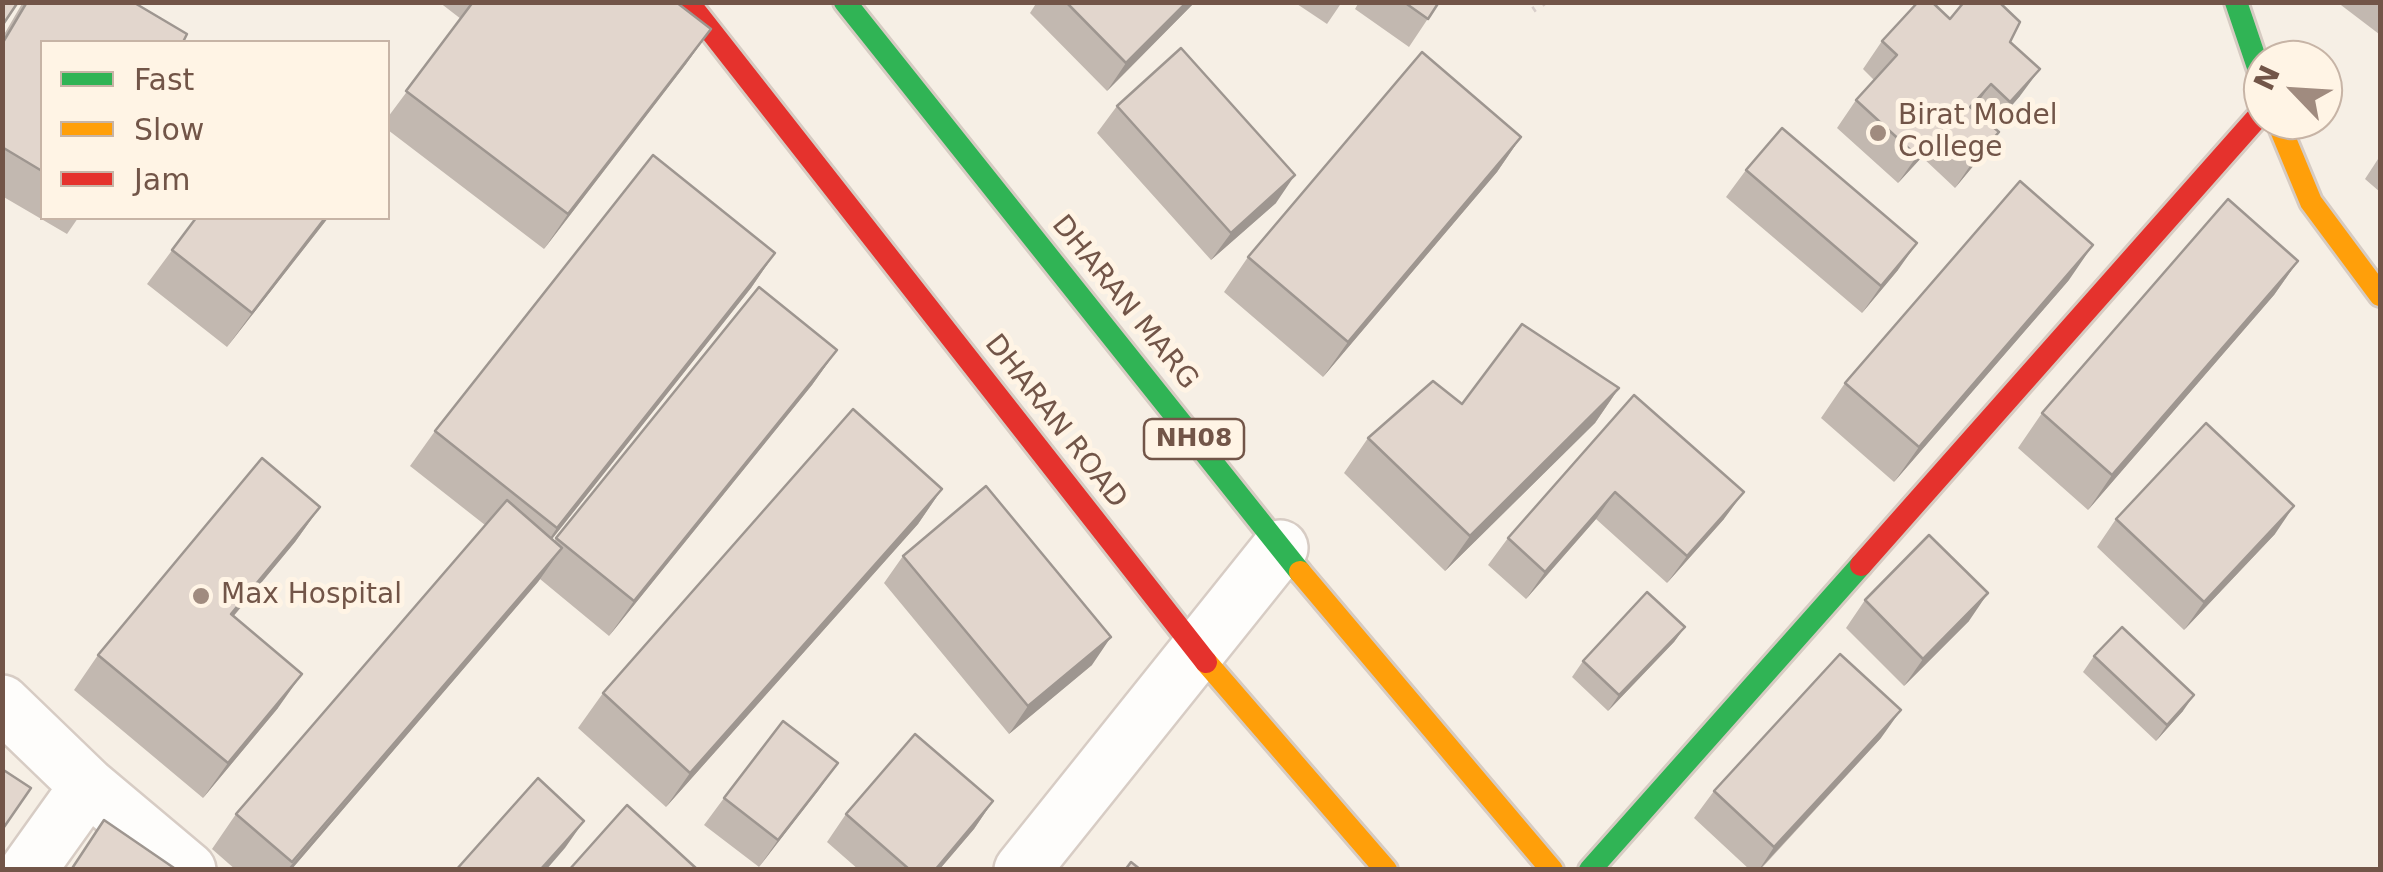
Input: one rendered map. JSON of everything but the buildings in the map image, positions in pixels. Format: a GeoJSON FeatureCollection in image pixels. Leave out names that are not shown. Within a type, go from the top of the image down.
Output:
{"type":"FeatureCollection","features":[{"type":"Feature","properties":{"kind":"main road","name":"DHARAN ROAD"},"geometry":{"type":"LineString","coordinates":[[688,2],[1197,651],[1386,870]]}},
{"type":"Feature","properties":{"kind":"main road","name":"DHARAN MARG"},"geometry":{"type":"LineString","coordinates":[[844,2],[1280,548],[1552,870]]}},
{"type":"Feature","properties":{"kind":"main road"},"geometry":{"type":"LineString","coordinates":[[2236,2],[2249,40]]}},
{"type":"Feature","properties":{"kind":"main road"},"geometry":{"type":"LineString","coordinates":[[1590,870],[2243,134]]}},
{"type":"Feature","properties":{"kind":"main road"},"geometry":{"type":"LineString","coordinates":[[2285,140],[2311,202],[2380,296]]}},
{"type":"Feature","properties":{"kind":"street"},"geometry":{"type":"LineString","coordinates":[[1022,870],[1280,548]]}},
{"type":"Feature","properties":{"kind":"street"},"geometry":{"type":"LineString","coordinates":[[2,703],[88,786],[188,870]]}},
{"type":"Feature","properties":{"kind":"street"},"geometry":{"type":"LineString","coordinates":[[28,870],[88,786]]}},
{"type":"Feature","properties":{"kind":"path"},"geometry":{"type":"LineString","coordinates":[[1533,10],[1545,2]]}},
{"type":"Feature","properties":{"kind":"traffic: fast"},"geometry":{"type":"LineString","coordinates":[[845,2],[1300,572]]}},
{"type":"Feature","properties":{"kind":"traffic: fast"},"geometry":{"type":"LineString","coordinates":[[2236,2],[2249,40]]}},
{"type":"Feature","properties":{"kind":"traffic: fast"},"geometry":{"type":"LineString","coordinates":[[1590,870],[1861,565]]}},
{"type":"Feature","properties":{"kind":"traffic: slow"},"geometry":{"type":"LineString","coordinates":[[2285,140],[2311,202],[2380,295]]}},
{"type":"Feature","properties":{"kind":"traffic: slow"},"geometry":{"type":"LineString","coordinates":[[1300,572],[1552,870]]}},
{"type":"Feature","properties":{"kind":"traffic: slow"},"geometry":{"type":"LineString","coordinates":[[1206,662],[1386,870]]}},
{"type":"Feature","properties":{"kind":"traffic: jam"},"geometry":{"type":"LineString","coordinates":[[688,2],[1206,662]]}},
{"type":"Feature","properties":{"kind":"traffic: jam"},"geometry":{"type":"LineString","coordinates":[[1861,565],[2243,134]]}},
{"type":"Feature","properties":{"kind":"place","name":"Birat Model College"},"geometry":{"type":"Point","coordinates":[1878,133]}},
{"type":"Feature","properties":{"kind":"place","name":"Max Hospital"},"geometry":{"type":"Point","coordinates":[201,596]}}]}
